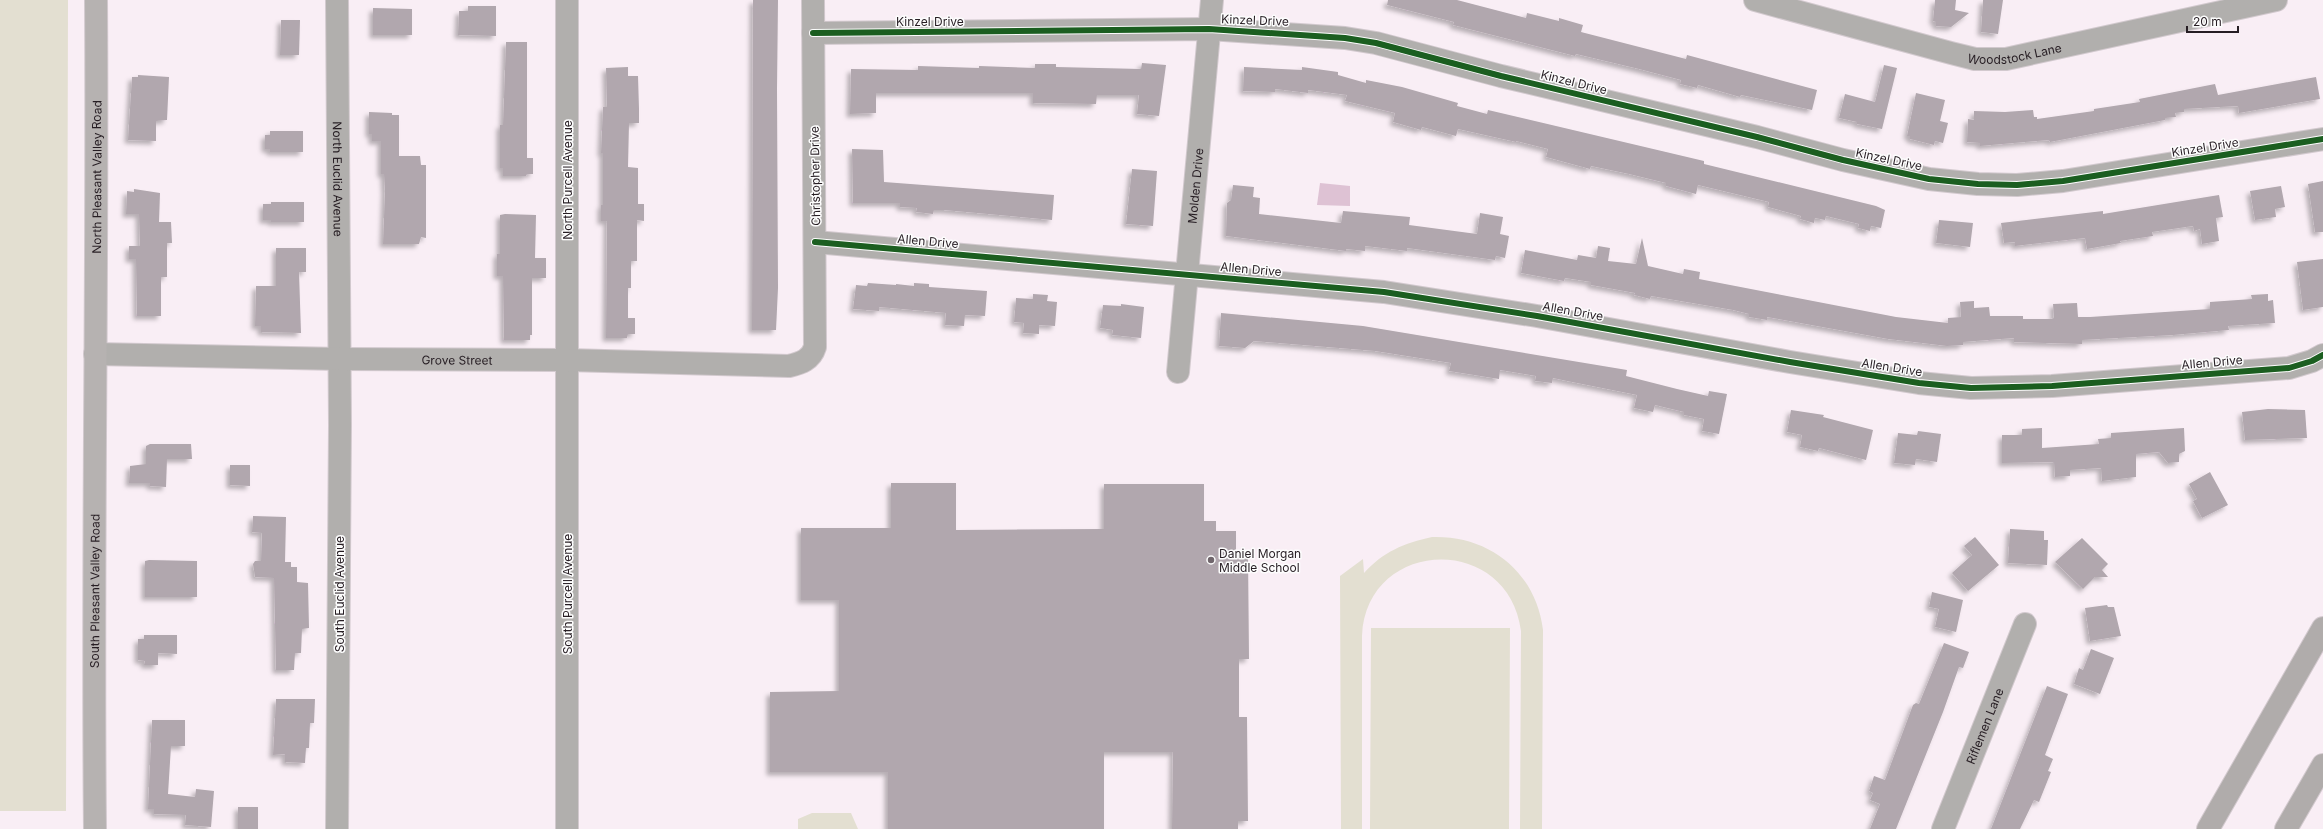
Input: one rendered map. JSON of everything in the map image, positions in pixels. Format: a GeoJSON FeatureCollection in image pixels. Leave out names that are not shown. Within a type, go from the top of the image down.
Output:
{"type":"FeatureCollection","features":[{"type":"Feature","properties":{"kind":"highway"},"geometry":{"type":"LineString","coordinates":[[2208,829],[2323,628]]}},
{"type":"Feature","properties":{"kind":"highway"},"geometry":{"type":"LineString","coordinates":[[2286,829],[2323,765]]}},
{"type":"Feature","properties":{"kind":"main road","name":"North Pleasant Valley Road"},"geometry":{"type":"LineString","coordinates":[[95,354],[96,0]]}},
{"type":"Feature","properties":{"kind":"main road","name":"South Pleasant Valley Road"},"geometry":{"type":"LineString","coordinates":[[95,354],[96,501],[93,678],[95,829]]}},
{"type":"Feature","properties":{"kind":"street","name":"North Euclid Avenue"},"geometry":{"type":"LineString","coordinates":[[337,0],[340,359]]}},
{"type":"Feature","properties":{"kind":"street","name":"North Purcell Avenue"},"geometry":{"type":"LineString","coordinates":[[567,0],[567,360]]}},
{"type":"Feature","properties":{"kind":"street","name":"Christopher Drive"},"geometry":{"type":"LineString","coordinates":[[813,0],[816,347],[814,352]]}},
{"type":"Feature","properties":{"kind":"street","name":"Molden Drive"},"geometry":{"type":"LineString","coordinates":[[1178,372],[1188,274],[1199,120],[1212,0]]}},
{"type":"Feature","properties":{"kind":"street","name":"Woodstock Lane"},"geometry":{"type":"LineString","coordinates":[[1755,0],[1951,53],[1975,59],[1991,60],[2037,53],[2276,0]]}},
{"type":"Feature","properties":{"kind":"street","name":"Kinzel Drive"},"geometry":{"type":"LineString","coordinates":[[813,33],[1209,30],[1291,33],[1345,38],[1376,43],[1843,160],[1930,179],[1978,184],[2017,185],[2063,182],[2323,139]]}},
{"type":"Feature","properties":{"kind":"street","name":"Allen Drive"},"geometry":{"type":"LineString","coordinates":[[815,242],[1384,292],[1537,316],[1797,363],[1919,383],[1971,388],[2052,386],[2289,368],[2312,361],[2323,355]]}},
{"type":"Feature","properties":{"kind":"street","name":"Grove Street"},"geometry":{"type":"LineString","coordinates":[[95,354],[340,359],[567,360],[789,366],[801,363],[814,352]]}},
{"type":"Feature","properties":{"kind":"street","name":"South Euclid Avenue"},"geometry":{"type":"LineString","coordinates":[[337,829],[340,359]]}},
{"type":"Feature","properties":{"kind":"street","name":"South Purcell Avenue"},"geometry":{"type":"LineString","coordinates":[[567,360],[567,829]]}},
{"type":"Feature","properties":{"kind":"street","name":"Riflemen Lane"},"geometry":{"type":"LineString","coordinates":[[1943,829],[2025,624]]}},
{"type":"Feature","properties":{"kind":"shaded area"},"geometry":{"type":"Polygon","coordinates":[[[0,0],[68,0],[66,811],[0,811],[0,0]]]}},
{"type":"Feature","properties":{"kind":"shaded area"},"geometry":{"type":"Polygon","coordinates":[[[1320,183],[1350,186],[1350,206],[1317,205],[1320,183]]]}},
{"type":"Feature","properties":{"kind":"shaded area"},"geometry":{"type":"Polygon","coordinates":[[[1432,537],[1453,538],[1490,550],[1506,561],[1520,575],[1531,591],[1539,609],[1543,630],[1542,829],[1520,829],[1521,631],[1511,599],[1491,576],[1466,563],[1438,560],[1411,565],[1387,580],[1369,604],[1362,636],[1362,829],[1341,829],[1340,576],[1363,559],[1364,573],[1379,559],[1395,549],[1412,542],[1432,537]]]}},
{"type":"Feature","properties":{"kind":"shaded area"},"geometry":{"type":"Polygon","coordinates":[[[1371,628],[1510,628],[1509,829],[1370,829],[1371,628]]]}},
{"type":"Feature","properties":{"kind":"shaded area"},"geometry":{"type":"Polygon","coordinates":[[[812,813],[851,813],[858,829],[798,829],[798,819],[812,813]]]}},
{"type":"Feature","properties":{"kind":"building"},"geometry":{"type":"Polygon","coordinates":[[[753,0],[778,0],[778,288],[776,330],[752,330],[753,0]]]}},
{"type":"Feature","properties":{"kind":"building"},"geometry":{"type":"Polygon","coordinates":[[[1388,0],[1457,0],[1526,18],[1527,13],[1559,21],[1559,18],[1583,25],[1581,32],[1686,59],[1687,55],[1817,90],[1812,110],[1741,95],[1740,97],[1698,85],[1697,88],[1680,84],[1681,80],[1639,69],[1576,54],[1575,56],[1453,25],[1454,22],[1387,5],[1388,0]]]}},
{"type":"Feature","properties":{"kind":"building"},"geometry":{"type":"Polygon","coordinates":[[[1935,0],[1956,0],[1955,10],[1969,13],[1951,27],[1936,26],[1936,22],[1933,21],[1935,0]]]}},
{"type":"Feature","properties":{"kind":"building"},"geometry":{"type":"Polygon","coordinates":[[[1983,0],[2003,0],[1998,34],[1981,32],[1983,0]]]}},
{"type":"Feature","properties":{"kind":"building"},"geometry":{"type":"Polygon","coordinates":[[[468,6],[496,6],[496,36],[458,35],[459,11],[468,11],[468,6]]]}},
{"type":"Feature","properties":{"kind":"building"},"geometry":{"type":"Polygon","coordinates":[[[373,8],[412,9],[412,35],[373,35],[373,8]]]}},
{"type":"Feature","properties":{"kind":"building"},"geometry":{"type":"Polygon","coordinates":[[[281,20],[300,20],[299,55],[280,55],[281,20]]]}},
{"type":"Feature","properties":{"kind":"building"},"geometry":{"type":"Polygon","coordinates":[[[506,42],[527,42],[527,158],[533,158],[533,174],[527,174],[526,176],[503,176],[503,168],[500,168],[500,125],[503,125],[506,42]]]}},
{"type":"Feature","properties":{"kind":"building"},"geometry":{"type":"Polygon","coordinates":[[[1142,63],[1166,65],[1159,116],[1137,114],[1139,95],[1097,95],[1096,104],[1033,103],[1033,93],[876,93],[876,113],[850,114],[851,69],[918,70],[918,66],[1035,68],[1035,64],[1056,64],[1056,67],[1141,69],[1142,63]]]}},
{"type":"Feature","properties":{"kind":"building"},"geometry":{"type":"Polygon","coordinates":[[[1884,65],[1897,68],[1882,129],[1857,124],[1857,122],[1839,118],[1845,94],[1875,102],[1884,65]]]}},
{"type":"Feature","properties":{"kind":"building"},"geometry":{"type":"Polygon","coordinates":[[[628,67],[628,76],[638,76],[639,123],[629,123],[628,167],[638,168],[638,204],[644,204],[644,221],[637,220],[637,261],[631,261],[631,288],[628,288],[628,318],[635,318],[635,334],[628,334],[627,338],[606,338],[607,221],[601,221],[601,205],[603,205],[603,153],[601,153],[603,107],[607,107],[606,68],[628,67]]]}},
{"type":"Feature","properties":{"kind":"building"},"geometry":{"type":"Polygon","coordinates":[[[1244,67],[1302,70],[1302,67],[1338,72],[1338,75],[1366,83],[1366,80],[1402,87],[1458,103],[1457,106],[1487,114],[1488,110],[1704,161],[1704,164],[1876,206],[1885,210],[1881,228],[1871,226],[1870,231],[1858,228],[1859,224],[1826,216],[1825,220],[1815,218],[1814,223],[1800,219],[1801,216],[1768,207],[1769,202],[1698,185],[1696,194],[1666,186],[1666,183],[1629,174],[1591,166],[1590,169],[1546,157],[1548,149],[1516,141],[1458,129],[1456,136],[1422,127],[1421,130],[1393,122],[1395,113],[1345,101],[1347,95],[1308,90],[1308,93],[1275,89],[1275,92],[1243,91],[1244,67]]]}},
{"type":"Feature","properties":{"kind":"building"},"geometry":{"type":"Polygon","coordinates":[[[138,75],[169,77],[167,120],[156,121],[156,141],[128,140],[132,77],[138,77],[138,75]]]}},
{"type":"Feature","properties":{"kind":"building"},"geometry":{"type":"Polygon","coordinates":[[[2316,77],[2320,99],[2239,113],[2238,106],[2184,109],[2184,112],[2175,113],[2176,117],[2165,118],[2165,120],[2050,142],[2049,140],[1980,146],[1980,143],[1967,142],[1968,119],[1974,120],[1974,111],[2005,112],[2033,110],[2034,117],[2037,117],[2037,119],[2094,111],[2094,109],[2140,102],[2139,99],[2215,84],[2218,95],[2316,77]]]}},
{"type":"Feature","properties":{"kind":"building"},"geometry":{"type":"Polygon","coordinates":[[[1916,93],[1945,100],[1940,121],[1948,123],[1943,143],[1935,141],[1934,145],[1910,139],[1910,136],[1907,136],[1916,93]]]}},
{"type":"Feature","properties":{"kind":"building"},"geometry":{"type":"Polygon","coordinates":[[[369,112],[392,113],[392,115],[399,115],[399,156],[420,156],[421,165],[426,165],[426,238],[421,237],[419,244],[383,244],[385,191],[384,174],[381,174],[381,141],[372,141],[372,134],[369,134],[369,112]]]}},
{"type":"Feature","properties":{"kind":"building"},"geometry":{"type":"Polygon","coordinates":[[[270,131],[303,131],[303,152],[270,152],[270,149],[265,149],[265,135],[270,135],[270,131]]]}},
{"type":"Feature","properties":{"kind":"building"},"geometry":{"type":"Polygon","coordinates":[[[852,149],[883,150],[884,182],[1054,195],[1052,220],[944,210],[934,210],[933,214],[916,212],[917,208],[900,207],[900,203],[853,203],[852,149]]]}},
{"type":"Feature","properties":{"kind":"building"},"geometry":{"type":"Polygon","coordinates":[[[1132,169],[1157,171],[1153,226],[1126,224],[1132,169]]]}},
{"type":"Feature","properties":{"kind":"building"},"geometry":{"type":"Polygon","coordinates":[[[2323,181],[2323,232],[2315,232],[2308,184],[2323,181]]]}},
{"type":"Feature","properties":{"kind":"building"},"geometry":{"type":"Polygon","coordinates":[[[1233,185],[1254,187],[1253,197],[1260,198],[1259,214],[1341,223],[1343,211],[1410,217],[1409,225],[1477,234],[1480,213],[1503,217],[1500,234],[1509,236],[1505,258],[1496,256],[1495,260],[1407,248],[1407,251],[1365,246],[1365,251],[1346,249],[1346,251],[1226,236],[1227,203],[1231,200],[1233,185]]]}},
{"type":"Feature","properties":{"kind":"building"},"geometry":{"type":"Polygon","coordinates":[[[2281,186],[2285,207],[2275,209],[2276,217],[2255,220],[2250,191],[2281,186]]]}},
{"type":"Feature","properties":{"kind":"building"},"geometry":{"type":"Polygon","coordinates":[[[134,189],[160,193],[159,222],[171,222],[172,243],[167,243],[167,277],[161,277],[161,316],[137,316],[136,259],[129,259],[129,246],[140,246],[139,214],[126,214],[127,191],[134,192],[134,189]]]}},
{"type":"Feature","properties":{"kind":"building"},"geometry":{"type":"Polygon","coordinates":[[[2219,195],[2223,217],[2216,218],[2219,241],[2202,244],[2200,229],[2194,231],[2193,226],[2152,232],[2153,236],[2120,241],[2121,243],[2087,249],[2085,238],[2015,246],[2015,242],[2004,243],[2001,223],[2103,211],[2103,214],[2219,195]]]}},
{"type":"Feature","properties":{"kind":"building"},"geometry":{"type":"Polygon","coordinates":[[[271,202],[304,202],[304,222],[271,222],[271,220],[263,220],[263,204],[271,204],[271,202]]]}},
{"type":"Feature","properties":{"kind":"building"},"geometry":{"type":"Polygon","coordinates":[[[500,215],[536,215],[535,258],[546,258],[546,278],[532,278],[532,335],[530,335],[530,340],[504,340],[503,276],[497,276],[497,254],[500,254],[500,215]]]}},
{"type":"Feature","properties":{"kind":"building"},"geometry":{"type":"Polygon","coordinates":[[[1939,220],[1973,223],[1970,247],[1936,243],[1939,220]]]}},
{"type":"Feature","properties":{"kind":"building"},"geometry":{"type":"Polygon","coordinates":[[[1642,238],[1648,266],[1683,274],[1684,269],[1700,272],[1699,279],[1896,317],[1948,323],[1948,318],[1961,317],[1960,302],[1974,301],[1974,308],[1989,307],[1990,316],[2023,316],[2023,319],[2051,319],[2054,318],[2053,304],[2077,303],[2078,317],[2090,317],[2210,309],[2210,302],[2252,299],[2251,295],[2268,294],[2268,301],[2273,300],[2275,323],[2228,326],[2229,330],[2173,335],[2082,340],[2082,344],[2014,342],[2014,338],[1963,342],[1963,345],[1947,346],[1888,339],[1767,317],[1767,320],[1749,317],[1749,314],[1733,310],[1651,296],[1650,299],[1634,295],[1635,293],[1591,285],[1591,282],[1565,278],[1564,281],[1521,273],[1525,250],[1577,260],[1578,255],[1596,258],[1598,246],[1610,248],[1608,261],[1636,264],[1642,238]]]}},
{"type":"Feature","properties":{"kind":"building"},"geometry":{"type":"Polygon","coordinates":[[[276,248],[306,248],[306,272],[299,272],[301,333],[261,332],[261,326],[255,326],[256,286],[276,286],[276,248]]]}},
{"type":"Feature","properties":{"kind":"building"},"geometry":{"type":"Polygon","coordinates":[[[2323,259],[2323,307],[2303,310],[2297,262],[2323,259]]]}},
{"type":"Feature","properties":{"kind":"building"},"geometry":{"type":"Polygon","coordinates":[[[868,283],[914,286],[914,283],[929,284],[929,287],[987,291],[985,316],[965,315],[964,326],[945,325],[946,313],[879,307],[879,311],[853,309],[856,285],[867,286],[868,283]]]}},
{"type":"Feature","properties":{"kind":"building"},"geometry":{"type":"Polygon","coordinates":[[[1033,294],[1048,295],[1047,301],[1057,302],[1055,326],[1039,325],[1039,334],[1023,333],[1024,323],[1014,322],[1016,298],[1033,299],[1033,294]]]}},
{"type":"Feature","properties":{"kind":"building"},"geometry":{"type":"Polygon","coordinates":[[[1121,304],[1144,307],[1141,338],[1112,335],[1113,330],[1100,328],[1103,305],[1121,306],[1121,304]]]}},
{"type":"Feature","properties":{"kind":"building"},"geometry":{"type":"Polygon","coordinates":[[[1221,313],[1363,326],[1627,370],[1626,376],[1708,396],[1709,391],[1727,394],[1719,434],[1702,431],[1704,419],[1684,415],[1684,412],[1655,405],[1653,412],[1634,408],[1637,395],[1553,378],[1552,383],[1535,381],[1536,376],[1500,370],[1499,379],[1449,371],[1451,363],[1375,351],[1254,341],[1245,348],[1219,346],[1221,313]]]}},
{"type":"Feature","properties":{"kind":"building"},"geometry":{"type":"Polygon","coordinates":[[[2268,409],[2305,410],[2307,438],[2245,440],[2242,412],[2268,409]]]}},
{"type":"Feature","properties":{"kind":"building"},"geometry":{"type":"Polygon","coordinates":[[[1791,410],[1824,415],[1823,417],[1873,430],[1866,460],[1819,448],[1818,451],[1800,447],[1802,435],[1787,432],[1791,410]]]}},
{"type":"Feature","properties":{"kind":"building"},"geometry":{"type":"Polygon","coordinates":[[[2042,428],[2042,448],[2099,444],[2098,439],[2111,438],[2111,433],[2184,428],[2185,451],[2179,454],[2179,462],[2168,463],[2159,452],[2136,454],[2136,477],[2102,481],[2101,468],[2070,470],[2070,476],[2055,477],[2054,462],[2002,463],[2002,435],[2022,435],[2022,429],[2042,428]]]}},
{"type":"Feature","properties":{"kind":"building"},"geometry":{"type":"Polygon","coordinates":[[[1918,431],[1941,434],[1937,462],[1916,459],[1915,465],[1894,463],[1898,433],[1917,435],[1918,431]]]}},
{"type":"Feature","properties":{"kind":"building"},"geometry":{"type":"Polygon","coordinates":[[[150,444],[191,444],[192,459],[167,459],[166,487],[150,486],[150,483],[129,483],[130,466],[146,464],[146,446],[150,444]]]}},
{"type":"Feature","properties":{"kind":"building"},"geometry":{"type":"Polygon","coordinates":[[[230,465],[250,465],[250,486],[230,485],[230,465]]]}},
{"type":"Feature","properties":{"kind":"building"},"geometry":{"type":"Polygon","coordinates":[[[2210,472],[2228,505],[2202,518],[2193,501],[2197,499],[2189,484],[2210,472]]]}},
{"type":"Feature","properties":{"kind":"building"},"geometry":{"type":"Polygon","coordinates":[[[891,483],[956,483],[956,530],[1104,529],[1104,484],[1204,484],[1204,521],[1216,521],[1216,531],[1236,531],[1236,555],[1248,554],[1249,659],[1239,659],[1239,717],[1247,717],[1248,821],[1238,821],[1238,829],[1172,829],[1173,752],[1104,752],[1104,829],[888,829],[888,772],[770,772],[770,692],[839,691],[839,600],[801,600],[801,528],[891,528],[891,483]]]}},
{"type":"Feature","properties":{"kind":"building"},"geometry":{"type":"Polygon","coordinates":[[[253,516],[286,517],[285,562],[291,562],[291,567],[297,567],[297,582],[308,583],[309,628],[302,629],[301,653],[295,653],[294,670],[276,670],[274,578],[255,577],[253,564],[255,561],[261,561],[262,533],[252,532],[253,516]]]}},
{"type":"Feature","properties":{"kind":"building"},"geometry":{"type":"Polygon","coordinates":[[[2010,529],[2044,531],[2044,540],[2048,540],[2047,565],[2008,563],[2010,529]]]}},
{"type":"Feature","properties":{"kind":"building"},"geometry":{"type":"Polygon","coordinates":[[[1975,537],[1999,565],[1968,591],[1952,573],[1972,555],[1964,546],[1975,537]]]}},
{"type":"Feature","properties":{"kind":"building"},"geometry":{"type":"Polygon","coordinates":[[[2082,538],[2108,564],[2102,570],[2108,577],[2095,577],[2083,589],[2055,562],[2082,538]]]}},
{"type":"Feature","properties":{"kind":"building"},"geometry":{"type":"Polygon","coordinates":[[[145,561],[197,561],[197,597],[145,597],[145,561]]]}},
{"type":"Feature","properties":{"kind":"building"},"geometry":{"type":"Polygon","coordinates":[[[1932,592],[1963,600],[1956,632],[1935,627],[1939,609],[1929,607],[1932,592]]]}},
{"type":"Feature","properties":{"kind":"building"},"geometry":{"type":"Polygon","coordinates":[[[2107,605],[2108,607],[2114,607],[2121,636],[2090,641],[2085,608],[2107,605]]]}},
{"type":"Feature","properties":{"kind":"building"},"geometry":{"type":"Polygon","coordinates":[[[144,635],[177,635],[177,654],[158,653],[158,665],[144,665],[145,661],[138,660],[138,639],[144,639],[144,635]]]}},
{"type":"Feature","properties":{"kind":"building"},"geometry":{"type":"Polygon","coordinates":[[[1944,643],[1969,652],[1963,668],[1959,667],[1943,712],[1896,829],[1870,829],[1880,804],[1870,800],[1873,793],[1869,791],[1874,776],[1885,780],[1913,705],[1916,703],[1919,704],[1944,643]]]}},
{"type":"Feature","properties":{"kind":"building"},"geometry":{"type":"Polygon","coordinates":[[[2091,649],[2114,658],[2100,694],[2074,684],[2079,668],[2083,670],[2091,649]]]}},
{"type":"Feature","properties":{"kind":"building"},"geometry":{"type":"Polygon","coordinates":[[[2047,686],[2068,694],[2045,755],[2053,759],[2048,771],[2051,772],[2039,802],[2034,800],[2020,829],[1991,829],[2047,686]]]}},
{"type":"Feature","properties":{"kind":"building"},"geometry":{"type":"Polygon","coordinates":[[[276,699],[315,699],[314,723],[310,723],[309,748],[306,748],[305,763],[285,762],[285,754],[273,755],[276,699]]]}},
{"type":"Feature","properties":{"kind":"building"},"geometry":{"type":"Polygon","coordinates":[[[152,720],[185,720],[185,746],[171,746],[168,794],[195,797],[196,789],[214,791],[211,827],[185,825],[186,815],[154,814],[154,809],[148,809],[152,720]]]}},
{"type":"Feature","properties":{"kind":"building"},"geometry":{"type":"Polygon","coordinates":[[[238,807],[258,807],[258,829],[238,829],[238,807]]]}},
{"type":"Feature","properties":{"kind":"cycle path"},"geometry":{"type":"LineString","coordinates":[[813,33],[1209,29],[1345,38],[1376,43],[1501,76],[1757,137],[1843,160],[1929,179],[1978,184],[2017,185],[2063,181],[2323,139]]}},
{"type":"Feature","properties":{"kind":"cycle path"},"geometry":{"type":"LineString","coordinates":[[815,242],[1384,292],[1537,316],[1790,362],[1919,383],[1971,388],[2052,386],[2289,368],[2312,361],[2323,355]]}},
{"type":"Feature","properties":{"kind":"place","name":"Daniel Morgan Middle School"},"geometry":{"type":"Point","coordinates":[1211,560]}}]}
